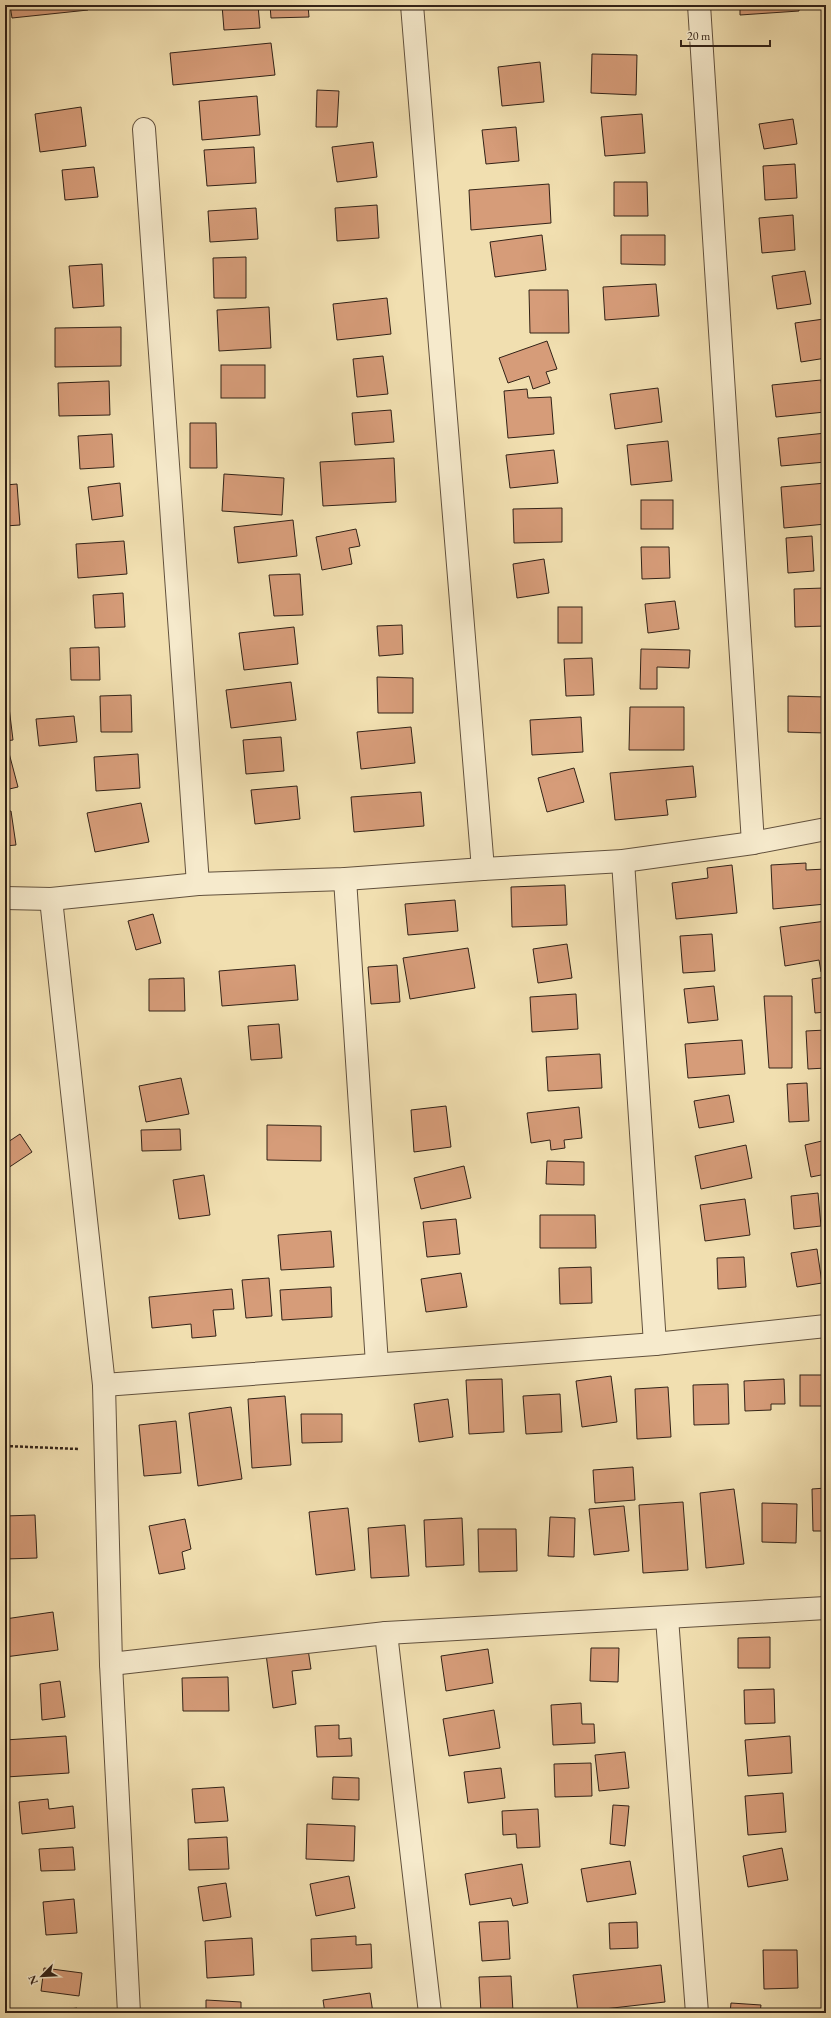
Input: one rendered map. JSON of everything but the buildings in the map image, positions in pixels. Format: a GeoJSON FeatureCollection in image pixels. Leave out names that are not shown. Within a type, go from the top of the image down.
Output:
{"type":"FeatureCollection","features":[{"type":"Feature","properties":{"kind":"street"},"geometry":{"type":"LineString","coordinates":[[412,5],[483,869]]}},
{"type":"Feature","properties":{"kind":"street"},"geometry":{"type":"LineString","coordinates":[[699,5],[753,843]]}},
{"type":"Feature","properties":{"kind":"street"},"geometry":{"type":"LineString","coordinates":[[144,129],[198,884]]}},
{"type":"Feature","properties":{"kind":"street"},"geometry":{"type":"LineString","coordinates":[[5,898],[51,899],[198,884],[345,880],[483,869],[623,861],[753,843],[826,829]]}},
{"type":"Feature","properties":{"kind":"street"},"geometry":{"type":"LineString","coordinates":[[623,861],[655,1344]]}},
{"type":"Feature","properties":{"kind":"street"},"geometry":{"type":"LineString","coordinates":[[345,880],[377,1364]]}},
{"type":"Feature","properties":{"kind":"street"},"geometry":{"type":"LineString","coordinates":[[51,899],[104,1385],[111,1664],[129,2013]]}},
{"type":"Feature","properties":{"kind":"street"},"geometry":{"type":"LineString","coordinates":[[104,1385],[655,1344],[826,1326]]}},
{"type":"Feature","properties":{"kind":"street"},"geometry":{"type":"LineString","coordinates":[[111,1664],[386,1634],[826,1608]]}},
{"type":"Feature","properties":{"kind":"street"},"geometry":{"type":"LineString","coordinates":[[667,1618],[697,2013]]}},
{"type":"Feature","properties":{"kind":"street"},"geometry":{"type":"LineString","coordinates":[[386,1634],[430,2013]]}},
{"type":"Feature","properties":{"kind":"path"},"geometry":{"type":"LineString","coordinates":[[5,1446],[106,1450]]}}]}
